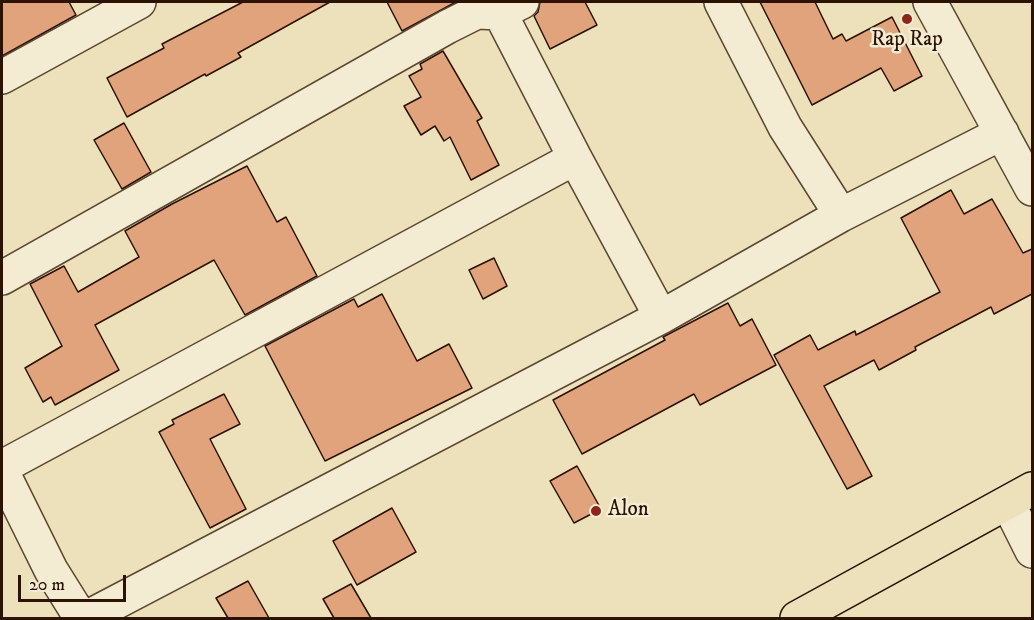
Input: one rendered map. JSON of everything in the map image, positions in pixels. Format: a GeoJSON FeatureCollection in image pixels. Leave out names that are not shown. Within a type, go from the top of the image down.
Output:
{"type":"FeatureCollection","features":[{"type":"Feature","properties":{"kind":"highway"},"geometry":{"type":"LineString","coordinates":[[797,618],[1020,496]]}},
{"type":"Feature","properties":{"kind":"street"},"geometry":{"type":"LineString","coordinates":[[2,77],[139,2]]}},
{"type":"Feature","properties":{"kind":"street"},"geometry":{"type":"LineString","coordinates":[[721,2],[784,126],[841,215]]}},
{"type":"Feature","properties":{"kind":"street"},"geometry":{"type":"LineString","coordinates":[[930,2],[1032,189]]}},
{"type":"Feature","properties":{"kind":"street"},"geometry":{"type":"LineString","coordinates":[[2,278],[447,27],[477,12],[511,7],[575,158],[661,317]]}},
{"type":"Feature","properties":{"kind":"street"},"geometry":{"type":"LineString","coordinates":[[86,618],[661,317],[841,215],[1002,133]]}},
{"type":"Feature","properties":{"kind":"street"},"geometry":{"type":"LineString","coordinates":[[81,618],[51,570],[2,469],[575,158]]}},
{"type":"Feature","properties":{"kind":"street"},"geometry":{"type":"LineString","coordinates":[[1020,496],[1032,551]]}},
{"type":"Feature","properties":{"kind":"building"},"geometry":{"type":"Polygon","coordinates":[[[2,2],[69,2],[76,15],[2,56],[2,2]]]}},
{"type":"Feature","properties":{"kind":"building"},"geometry":{"type":"Polygon","coordinates":[[[243,2],[330,2],[238,53],[241,57],[127,117],[107,78],[164,48],[162,44],[243,2]]]}},
{"type":"Feature","properties":{"kind":"building"},"geometry":{"type":"Polygon","coordinates":[[[387,2],[456,2],[402,31],[387,2]]]}},
{"type":"Feature","properties":{"kind":"building"},"geometry":{"type":"Polygon","coordinates":[[[540,2],[585,2],[597,25],[550,49],[534,16],[538,12],[540,2]]]}},
{"type":"Feature","properties":{"kind":"building"},"geometry":{"type":"Polygon","coordinates":[[[760,2],[815,2],[833,39],[842,34],[846,41],[892,17],[922,76],[894,91],[881,68],[812,105],[760,2]]]}},
{"type":"Feature","properties":{"kind":"building"},"geometry":{"type":"Polygon","coordinates":[[[443,51],[482,118],[477,121],[499,165],[471,180],[450,137],[444,141],[435,126],[421,135],[404,106],[421,97],[409,76],[422,69],[420,64],[443,51]]]}},
{"type":"Feature","properties":{"kind":"building"},"geometry":{"type":"Polygon","coordinates":[[[124,123],[151,172],[122,189],[94,140],[124,123]]]}},
{"type":"Feature","properties":{"kind":"building"},"geometry":{"type":"Polygon","coordinates":[[[247,166],[277,222],[286,217],[317,276],[245,315],[214,260],[95,325],[119,370],[55,405],[51,397],[43,402],[25,368],[62,346],[30,284],[64,266],[78,292],[139,257],[125,231],[247,166]]]}},
{"type":"Feature","properties":{"kind":"building"},"geometry":{"type":"Polygon","coordinates":[[[951,190],[964,214],[992,199],[1023,253],[1032,249],[1032,294],[994,314],[991,307],[915,347],[916,350],[879,370],[874,360],[824,386],[872,476],[847,489],[774,355],[810,335],[818,350],[855,331],[856,335],[940,292],[901,218],[951,190]]]}},
{"type":"Feature","properties":{"kind":"building"},"geometry":{"type":"Polygon","coordinates":[[[494,258],[507,286],[483,299],[469,270],[494,258]]]}},
{"type":"Feature","properties":{"kind":"building"},"geometry":{"type":"Polygon","coordinates":[[[382,294],[417,361],[449,344],[472,388],[325,461],[265,346],[354,299],[358,307],[382,294]]]}},
{"type":"Feature","properties":{"kind":"building"},"geometry":{"type":"Polygon","coordinates":[[[728,303],[740,326],[752,319],[776,365],[700,405],[694,394],[582,454],[553,400],[665,340],[663,337],[728,303]]]}},
{"type":"Feature","properties":{"kind":"building"},"geometry":{"type":"Polygon","coordinates":[[[224,394],[240,424],[210,439],[246,509],[210,528],[159,432],[174,424],[172,420],[224,394]]]}},
{"type":"Feature","properties":{"kind":"building"},"geometry":{"type":"Polygon","coordinates":[[[577,466],[601,509],[574,523],[550,481],[577,466]]]}},
{"type":"Feature","properties":{"kind":"building"},"geometry":{"type":"Polygon","coordinates":[[[392,508],[416,552],[357,585],[333,541],[392,508]]]}},
{"type":"Feature","properties":{"kind":"building"},"geometry":{"type":"Polygon","coordinates":[[[248,581],[269,618],[228,618],[216,598],[248,581]]]}},
{"type":"Feature","properties":{"kind":"building"},"geometry":{"type":"Polygon","coordinates":[[[351,584],[371,618],[334,618],[323,599],[351,584]]]}},
{"type":"Feature","properties":{"kind":"place","name":"Rap Rap"},"geometry":{"type":"Point","coordinates":[907,19]}},
{"type":"Feature","properties":{"kind":"place","name":"Alon"},"geometry":{"type":"Point","coordinates":[596,511]}}]}
